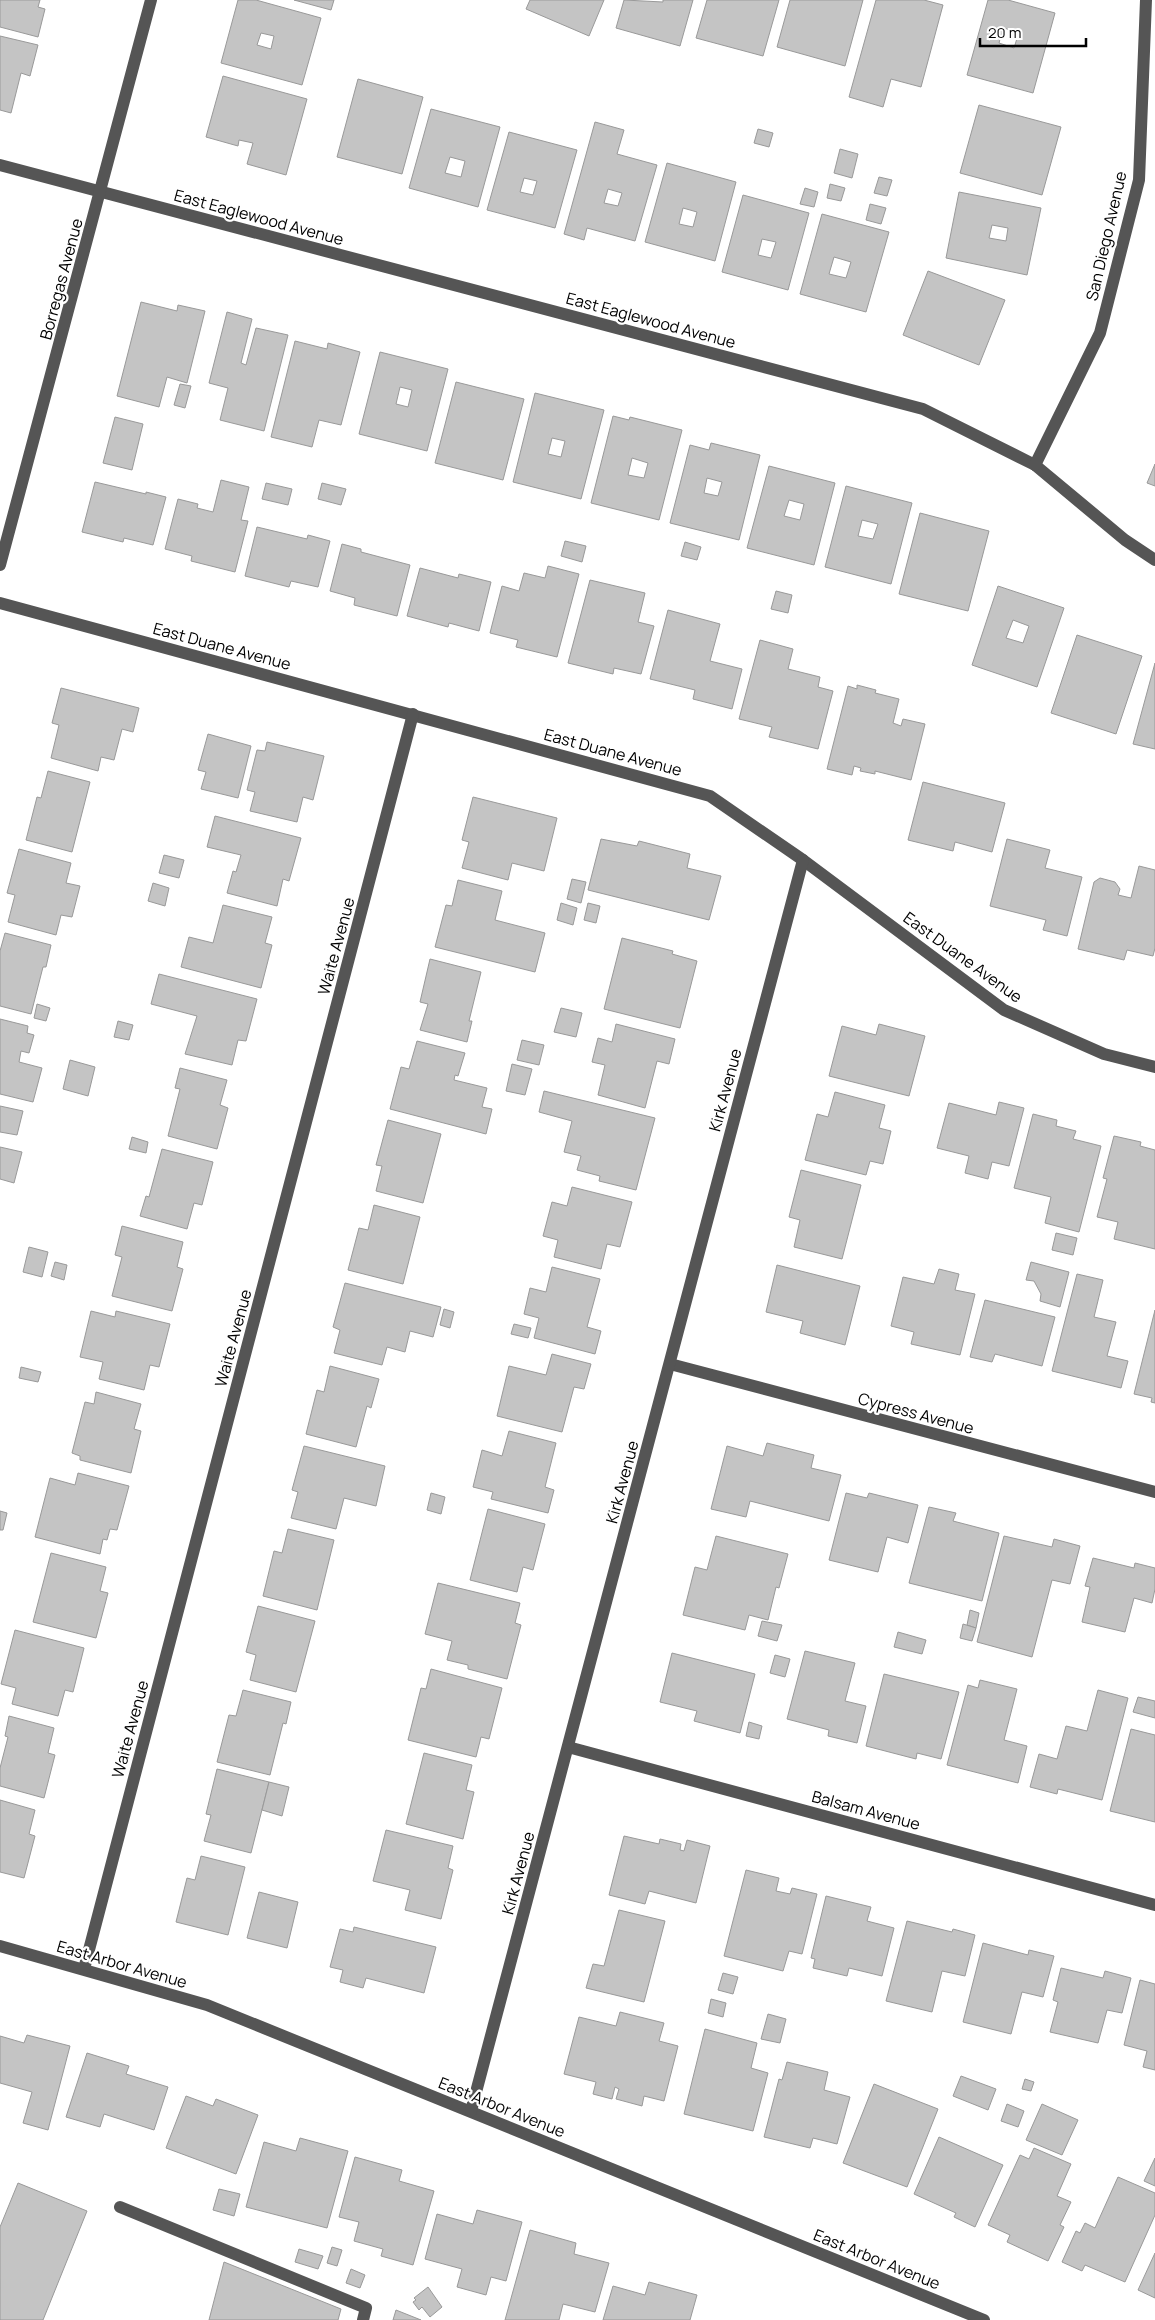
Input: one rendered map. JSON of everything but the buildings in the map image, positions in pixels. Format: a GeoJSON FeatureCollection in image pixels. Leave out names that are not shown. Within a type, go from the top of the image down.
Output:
{"type":"FeatureCollection","features":[{"type":"Feature","properties":{"kind":"street","name":"Borregas Avenue"},"geometry":{"type":"LineString","coordinates":[[0,565],[101,193],[151,0]]}},
{"type":"Feature","properties":{"kind":"street","name":"San Diego Avenue"},"geometry":{"type":"LineString","coordinates":[[1035,465],[1100,333],[1139,180],[1146,0]]}},
{"type":"Feature","properties":{"kind":"street","name":"East Eaglewood Avenue"},"geometry":{"type":"LineString","coordinates":[[0,166],[923,409],[1035,465],[1125,540],[1155,560]]}},
{"type":"Feature","properties":{"kind":"street","name":"East Duane Avenue"},"geometry":{"type":"LineString","coordinates":[[0,603],[710,796],[803,860],[1004,1010],[1104,1054],[1155,1067]]}},
{"type":"Feature","properties":{"kind":"street","name":"Waite Avenue"},"geometry":{"type":"LineString","coordinates":[[84,1969],[412,714]]}},
{"type":"Feature","properties":{"kind":"street","name":"Kirk Avenue"},"geometry":{"type":"LineString","coordinates":[[471,2112],[803,860]]}},
{"type":"Feature","properties":{"kind":"street","name":"Cypress Avenue"},"geometry":{"type":"LineString","coordinates":[[670,1364],[1155,1492]]}},
{"type":"Feature","properties":{"kind":"street","name":"Balsam Avenue"},"geometry":{"type":"LineString","coordinates":[[568,1747],[1155,1905]]}},
{"type":"Feature","properties":{"kind":"street","name":"East Arbor Avenue"},"geometry":{"type":"LineString","coordinates":[[0,1946],[207,2005],[984,2320]]}},
{"type":"Feature","properties":{"kind":"street"},"geometry":{"type":"LineString","coordinates":[[120,2206],[366,2308],[363,2320]]}}]}
